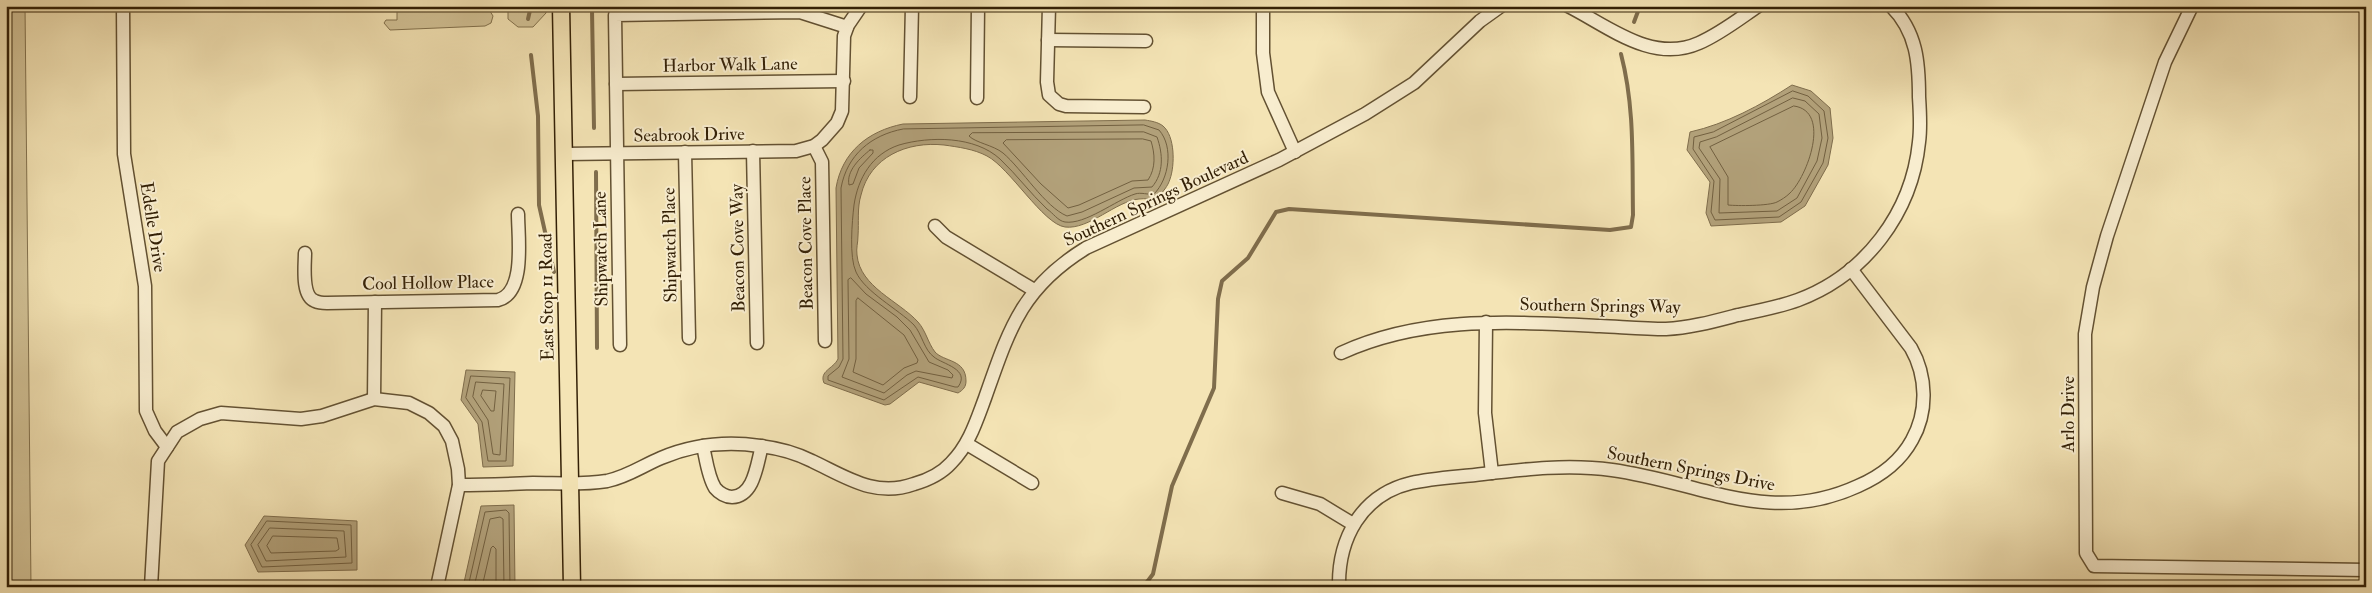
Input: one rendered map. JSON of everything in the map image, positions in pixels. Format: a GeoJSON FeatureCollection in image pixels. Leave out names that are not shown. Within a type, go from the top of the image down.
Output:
{"type":"FeatureCollection","features":[{"type":"Feature","properties":{"kind":"main road","name":"East Stop 11 Road"},"geometry":{"type":"LineString","coordinates":[[561,6],[572,587]]}},
{"type":"Feature","properties":{"kind":"street","name":"Edelle Drive"},"geometry":{"type":"LineString","coordinates":[[123,6],[124,154],[145,286],[146,411],[155,431],[167,447]]}},
{"type":"Feature","properties":{"kind":"street"},"geometry":{"type":"LineString","coordinates":[[814,146],[837,123],[842,111],[844,36],[847,27],[861,6]]}},
{"type":"Feature","properties":{"kind":"street"},"geometry":{"type":"LineString","coordinates":[[910,97],[912,6]]}},
{"type":"Feature","properties":{"kind":"street"},"geometry":{"type":"LineString","coordinates":[[977,98],[978,6]]}},
{"type":"Feature","properties":{"kind":"street"},"geometry":{"type":"LineString","coordinates":[[1049,6],[1047,82],[1049,95],[1059,104],[1066,106],[1144,107]]}},
{"type":"Feature","properties":{"kind":"street"},"geometry":{"type":"LineString","coordinates":[[1263,6],[1263,53],[1268,92],[1296,152]]}},
{"type":"Feature","properties":{"kind":"street","name":"Southern Springs Boulevard"},"geometry":{"type":"LineString","coordinates":[[459,486],[570,484],[615,479],[665,456],[703,446],[727,444],[762,446],[798,455],[856,484],[890,489],[911,486],[932,478],[950,465],[967,444],[1013,322],[1034,290],[1058,267],[1086,248],[1296,152],[1365,114],[1414,83],[1480,21],[1501,6]]}},
{"type":"Feature","properties":{"kind":"street"},"geometry":{"type":"LineString","coordinates":[[1568,6],[1636,42],[1667,49],[1699,44],[1758,6]]}},
{"type":"Feature","properties":{"kind":"street"},"geometry":{"type":"LineString","coordinates":[[1851,269],[1882,239],[1896,216],[1911,181],[1918,150],[1920,102],[1917,50],[1904,21],[1891,6]]}},
{"type":"Feature","properties":{"kind":"street","name":"Arlo Drive"},"geometry":{"type":"LineString","coordinates":[[2192,6],[2165,62],[2107,236],[2093,287],[2085,334],[2086,552],[2094,566],[2366,570]]}},
{"type":"Feature","properties":{"kind":"street","name":"Shipwatch Lane"},"geometry":{"type":"LineString","coordinates":[[620,345],[615,15],[802,12],[847,27]]}},
{"type":"Feature","properties":{"kind":"street"},"geometry":{"type":"LineString","coordinates":[[1048,40],[1146,41]]}},
{"type":"Feature","properties":{"kind":"street","name":"Harbor Walk Lane"},"geometry":{"type":"LineString","coordinates":[[616,84],[844,81]]}},
{"type":"Feature","properties":{"kind":"street","name":"Seabrook Drive"},"geometry":{"type":"LineString","coordinates":[[564,154],[796,151],[814,146]]}},
{"type":"Feature","properties":{"kind":"street","name":"Beacon Cove Place"},"geometry":{"type":"LineString","coordinates":[[814,146],[822,162],[825,341]]}},
{"type":"Feature","properties":{"kind":"street","name":"Beacon Cove Way"},"geometry":{"type":"LineString","coordinates":[[753,151],[757,343]]}},
{"type":"Feature","properties":{"kind":"street","name":"Shipwatch Place"},"geometry":{"type":"LineString","coordinates":[[685,152],[689,338]]}},
{"type":"Feature","properties":{"kind":"street","name":"Cool Hollow Place"},"geometry":{"type":"LineString","coordinates":[[304,253],[306,288],[309,296],[314,301],[327,303],[505,298],[514,288],[517,276],[518,214]]}},
{"type":"Feature","properties":{"kind":"street"},"geometry":{"type":"LineString","coordinates":[[935,226],[946,236],[1034,290]]}},
{"type":"Feature","properties":{"kind":"street","name":"Southern Springs Way"},"geometry":{"type":"LineString","coordinates":[[1341,353],[1378,339],[1410,330],[1486,322],[1657,329],[1683,327],[1790,303],[1829,285],[1851,269]]}},
{"type":"Feature","properties":{"kind":"street","name":"Southern Springs Drive"},"geometry":{"type":"LineString","coordinates":[[1339,587],[1339,564],[1342,550],[1353,524],[1371,503],[1400,487],[1421,482],[1552,467],[1596,468],[1641,475],[1743,500],[1775,504],[1823,499],[1868,482],[1895,463],[1914,437],[1922,417],[1923,384],[1916,358],[1911,348],[1851,269]]}},
{"type":"Feature","properties":{"kind":"street"},"geometry":{"type":"LineString","coordinates":[[374,399],[375,302]]}},
{"type":"Feature","properties":{"kind":"street"},"geometry":{"type":"LineString","coordinates":[[1486,322],[1485,414],[1492,473]]}},
{"type":"Feature","properties":{"kind":"street"},"geometry":{"type":"LineString","coordinates":[[151,587],[158,461],[177,432],[200,419],[220,413],[301,419],[322,416],[374,399],[409,403],[429,413],[444,426],[452,441],[458,469],[459,486],[437,587]]}},
{"type":"Feature","properties":{"kind":"street"},"geometry":{"type":"LineString","coordinates":[[967,444],[1032,483]]}},
{"type":"Feature","properties":{"kind":"street"},"geometry":{"type":"LineString","coordinates":[[703,446],[714,486],[724,495],[731,497],[743,494],[751,484],[762,446]]}},
{"type":"Feature","properties":{"kind":"street"},"geometry":{"type":"LineString","coordinates":[[1282,493],[1320,504],[1353,524]]}},
{"type":"Feature","properties":{"kind":"shaded area"},"geometry":{"type":"Polygon","coordinates":[[[6,6],[25,6],[31,587],[6,587],[6,6]]]}},
{"type":"Feature","properties":{"kind":"shaded area"},"geometry":{"type":"Polygon","coordinates":[[[397,6],[488,8],[493,16],[491,23],[485,26],[390,30],[384,23],[386,20],[397,20],[397,6]]]}},
{"type":"Feature","properties":{"kind":"shaded area"},"geometry":{"type":"Polygon","coordinates":[[[508,6],[547,7],[546,13],[533,27],[518,27],[508,19],[508,6]]]}},
{"type":"Feature","properties":{"kind":"water"},"geometry":{"type":"Polygon","coordinates":[[[1792,85],[1811,91],[1830,108],[1833,138],[1828,165],[1805,206],[1781,222],[1711,226],[1706,213],[1710,182],[1687,150],[1690,132],[1717,124],[1743,113],[1792,85]]]}},
{"type":"Feature","properties":{"kind":"water"},"geometry":{"type":"Polygon","coordinates":[[[1145,120],[1163,126],[1172,143],[1173,166],[1167,187],[1157,198],[1130,201],[1093,220],[1074,227],[1056,224],[996,162],[977,152],[930,144],[904,149],[881,161],[866,182],[860,200],[857,255],[860,266],[865,276],[873,285],[918,322],[935,352],[959,365],[965,374],[965,385],[958,393],[919,382],[890,404],[885,405],[824,383],[823,376],[838,359],[836,188],[844,164],[859,145],[879,132],[903,124],[1145,120]]]}},
{"type":"Feature","properties":{"kind":"water"},"geometry":{"type":"Polygon","coordinates":[[[466,370],[515,372],[513,466],[483,467],[478,424],[461,400],[466,370]]]}},
{"type":"Feature","properties":{"kind":"water"},"geometry":{"type":"Polygon","coordinates":[[[514,505],[515,587],[463,587],[481,506],[514,505]]]}},
{"type":"Feature","properties":{"kind":"water"},"geometry":{"type":"Polygon","coordinates":[[[264,516],[357,521],[357,570],[258,572],[245,545],[264,516]]]}},
{"type":"Feature","properties":{"kind":"waterway"},"geometry":{"type":"LineString","coordinates":[[528,19],[531,6]]}},
{"type":"Feature","properties":{"kind":"waterway"},"geometry":{"type":"LineString","coordinates":[[1634,22],[1640,6]]}},
{"type":"Feature","properties":{"kind":"waterway"},"geometry":{"type":"LineString","coordinates":[[592,10],[594,128]]}},
{"type":"Feature","properties":{"kind":"waterway"},"geometry":{"type":"LineString","coordinates":[[1140,587],[1153,574],[1172,486],[1214,388],[1218,299],[1222,281],[1248,258],[1276,212],[1289,209],[1610,230],[1631,227],[1633,215],[1631,114],[1621,54]]}},
{"type":"Feature","properties":{"kind":"waterway"},"geometry":{"type":"LineString","coordinates":[[531,55],[538,116],[539,205],[554,272]]}},
{"type":"Feature","properties":{"kind":"waterway"},"geometry":{"type":"LineString","coordinates":[[596,172],[597,348]]}}]}
